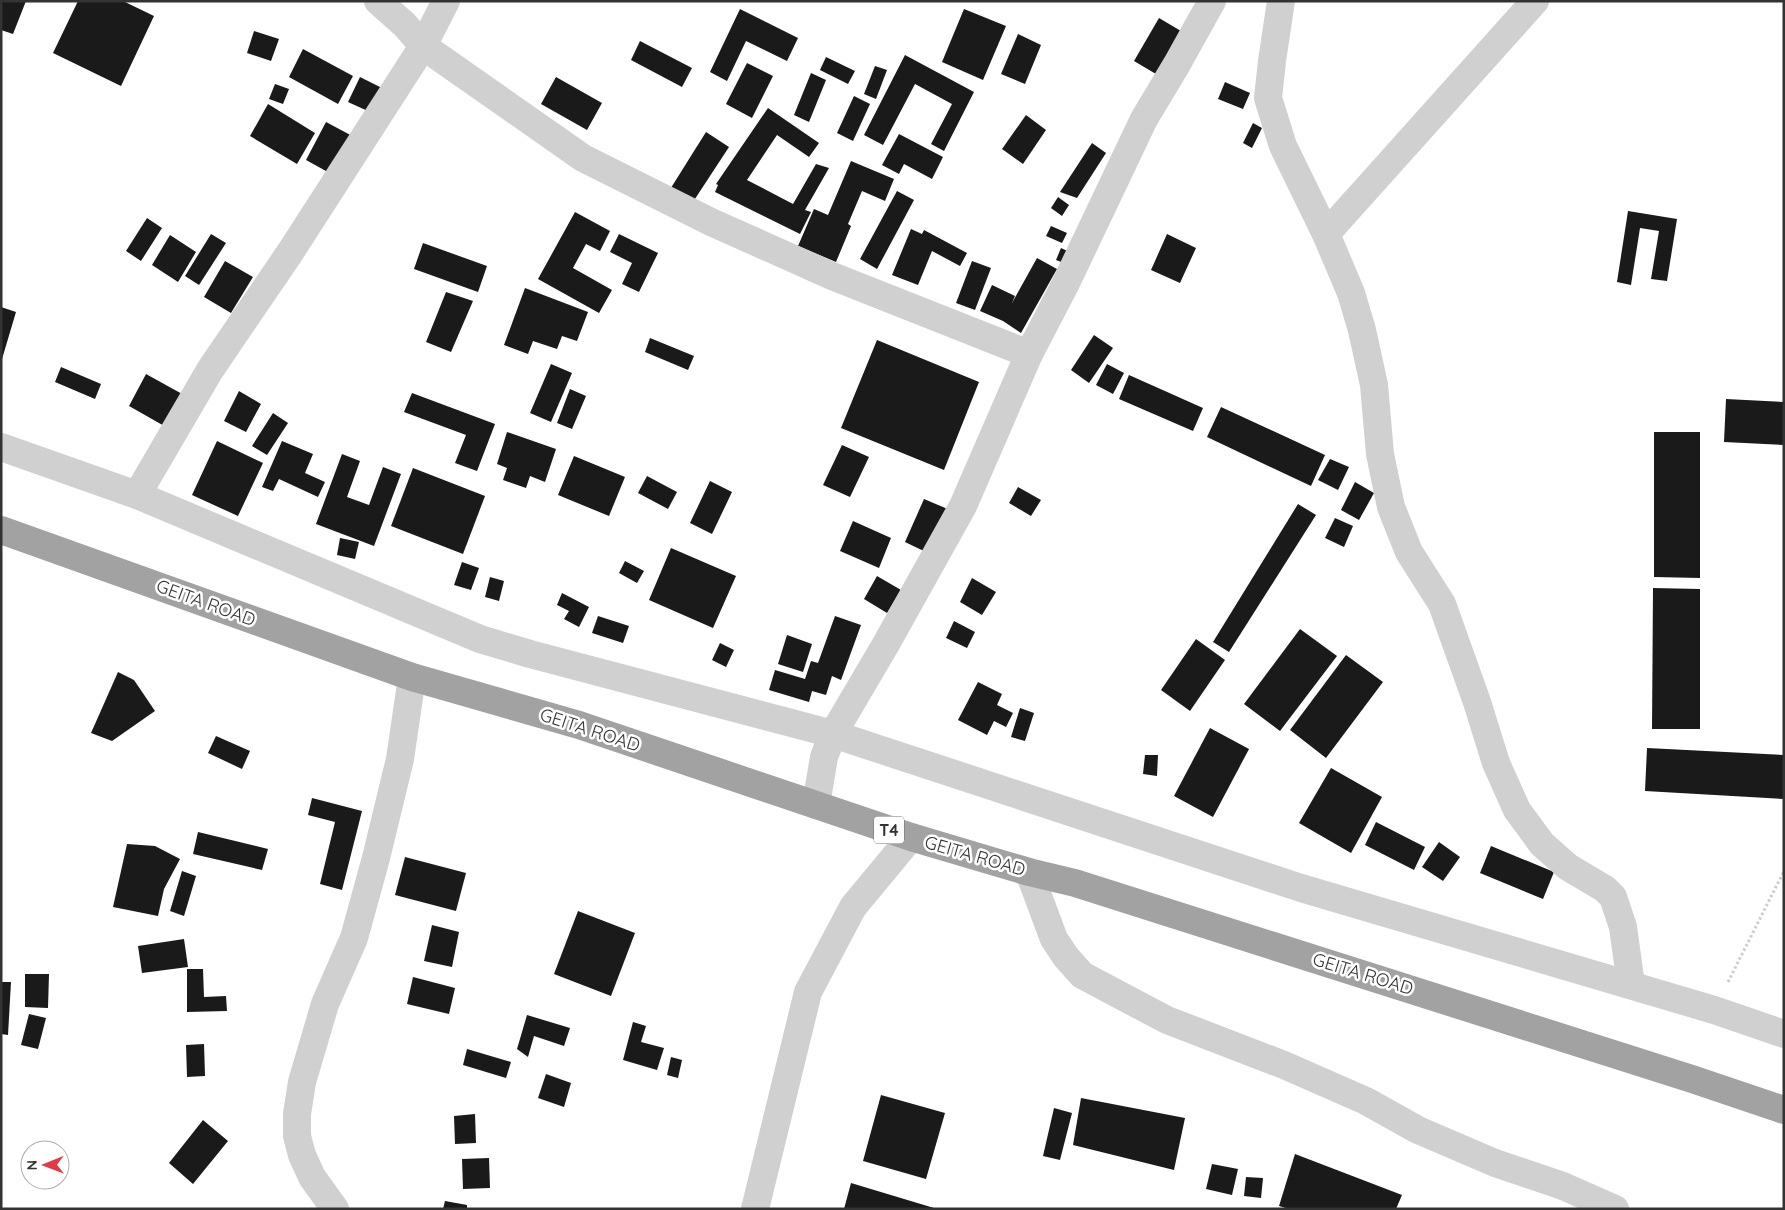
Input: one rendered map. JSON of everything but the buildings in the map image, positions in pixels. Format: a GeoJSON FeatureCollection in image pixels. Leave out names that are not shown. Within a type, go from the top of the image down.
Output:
{"type":"FeatureCollection","features":[{"type":"Feature","properties":{"kind":"highway","name":"GEITA ROAD"},"geometry":{"type":"LineString","coordinates":[[1,530],[412,677],[579,725],[911,837],[1028,872],[1075,883],[1434,996],[1784,1110]]}},
{"type":"Feature","properties":{"kind":"street"},"geometry":{"type":"LineString","coordinates":[[378,1],[405,25],[423,46],[583,158],[711,222],[823,272],[1029,354]]}},
{"type":"Feature","properties":{"kind":"street"},"geometry":{"type":"LineString","coordinates":[[137,495],[210,370],[291,251],[423,46],[446,1]]}},
{"type":"Feature","properties":{"kind":"street"},"geometry":{"type":"LineString","coordinates":[[816,805],[824,757],[833,734],[963,506],[1029,354],[1066,283],[1144,119],[1178,64],[1212,1]]}},
{"type":"Feature","properties":{"kind":"street"},"geometry":{"type":"LineString","coordinates":[[1281,1],[1268,98],[1283,146],[1326,234],[1351,293],[1362,330],[1374,385],[1380,454],[1392,506],[1409,552],[1442,604],[1477,702],[1496,763],[1517,810],[1542,844],[1568,867],[1605,889],[1613,897],[1623,927],[1631,985]]}},
{"type":"Feature","properties":{"kind":"street"},"geometry":{"type":"LineString","coordinates":[[1326,234],[1535,1]]}},
{"type":"Feature","properties":{"kind":"street"},"geometry":{"type":"LineString","coordinates":[[1,447],[137,495],[480,639],[833,734],[1301,888],[1714,1010],[1784,1034]]}},
{"type":"Feature","properties":{"kind":"street"},"geometry":{"type":"LineString","coordinates":[[335,1209],[312,1177],[302,1155],[297,1136],[297,1114],[302,1082],[325,1004],[354,938],[376,858],[400,759],[412,677]]}},
{"type":"Feature","properties":{"kind":"street"},"geometry":{"type":"LineString","coordinates":[[755,1209],[808,992],[854,906],[911,837]]}},
{"type":"Feature","properties":{"kind":"street"},"geometry":{"type":"LineString","coordinates":[[1028,872],[1054,939],[1066,957],[1082,975],[1167,1020],[1284,1065],[1366,1101],[1418,1130],[1495,1163],[1562,1186],[1615,1209]]}},
{"type":"Feature","properties":{"kind":"path"},"geometry":{"type":"LineString","coordinates":[[1714,1010],[1784,871]]}}]}
